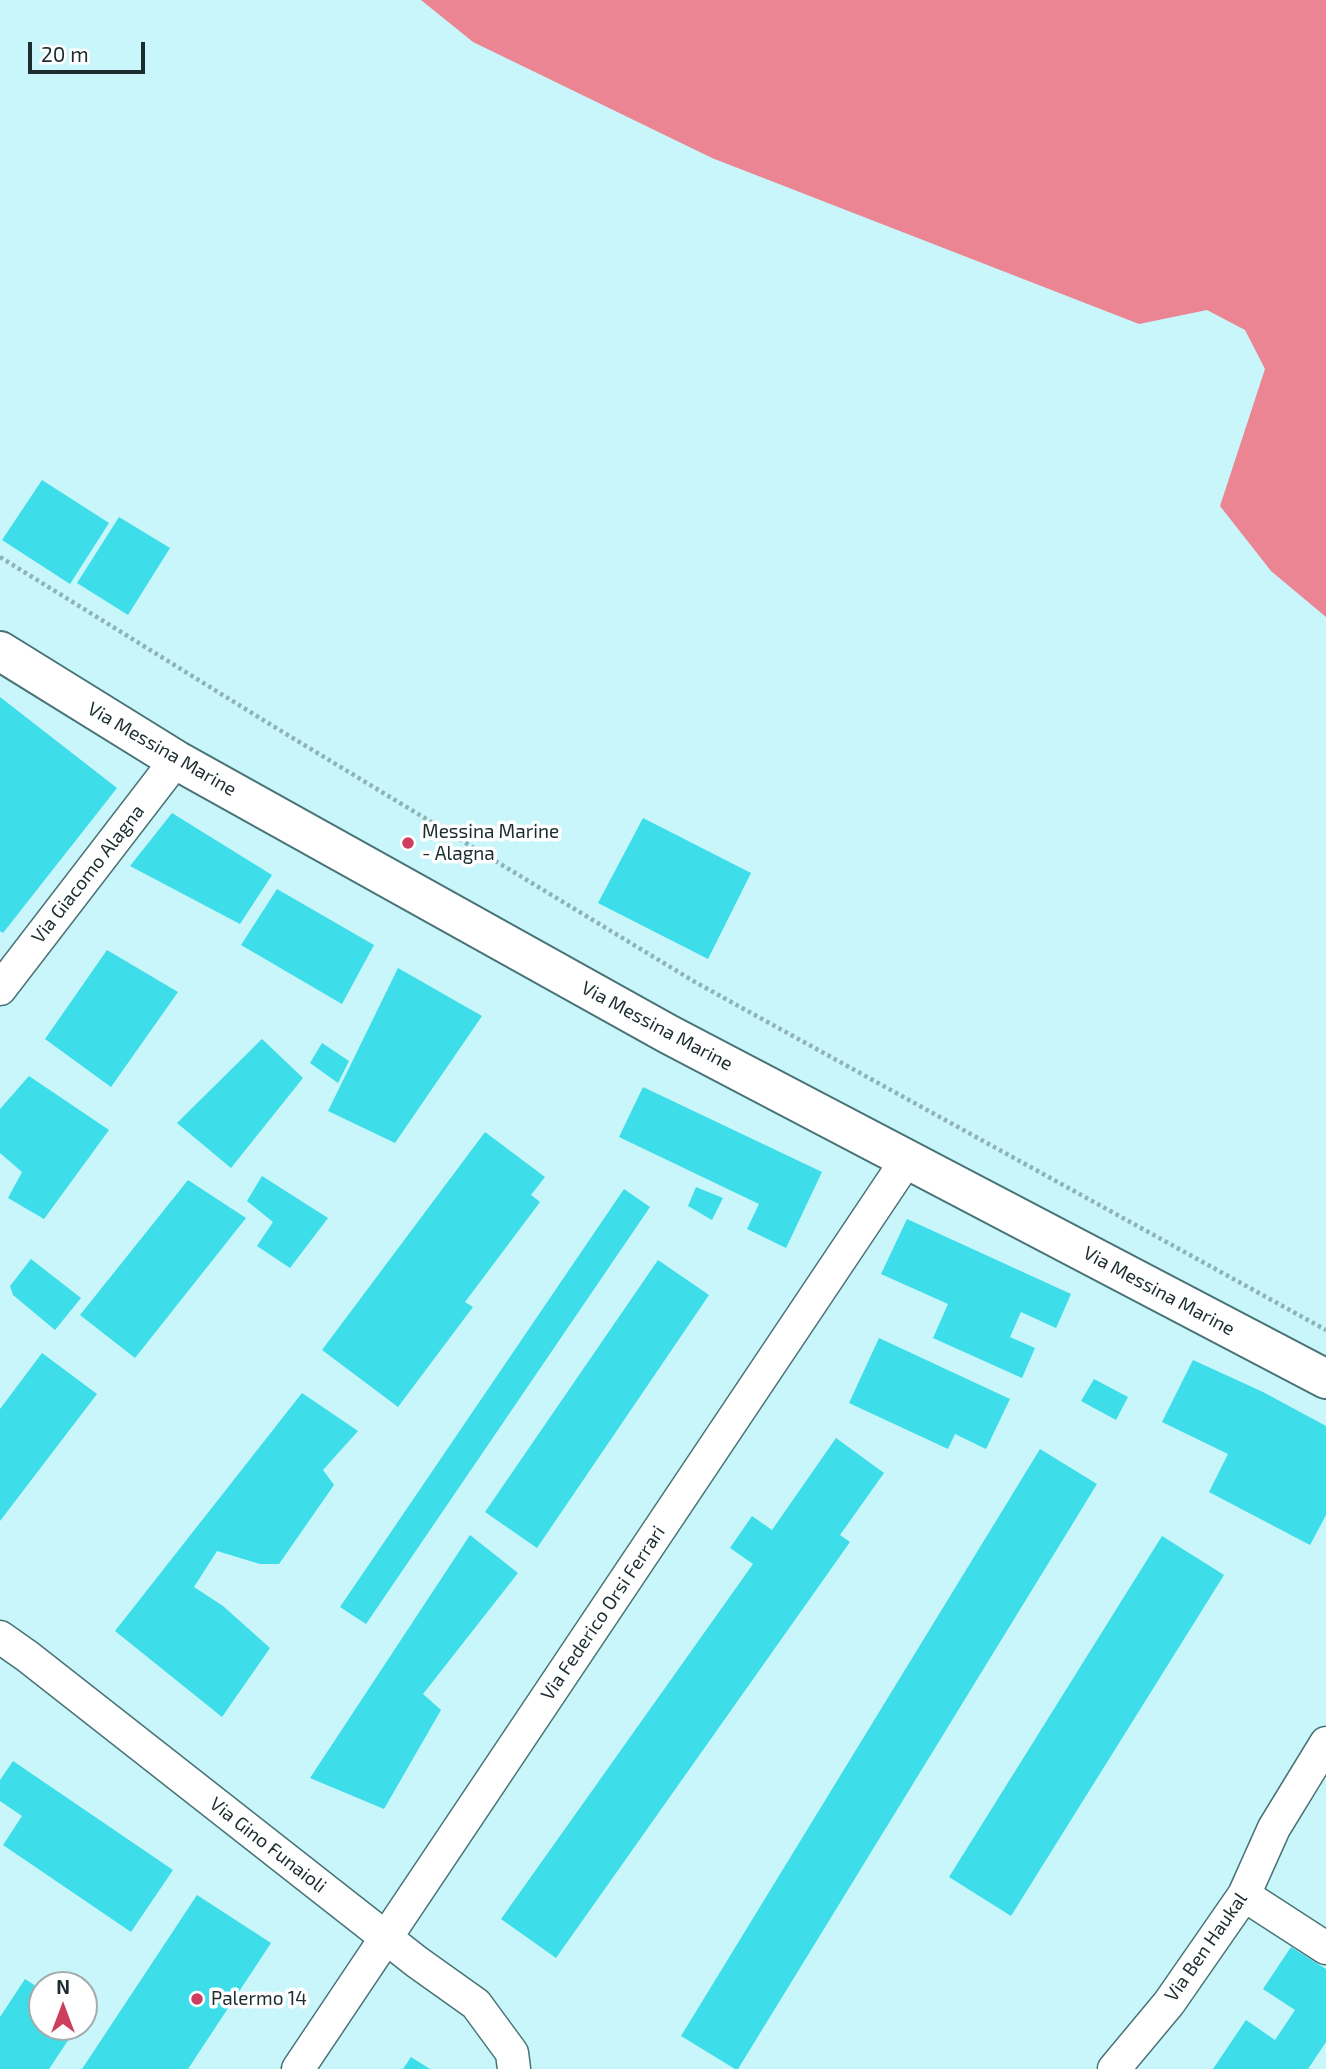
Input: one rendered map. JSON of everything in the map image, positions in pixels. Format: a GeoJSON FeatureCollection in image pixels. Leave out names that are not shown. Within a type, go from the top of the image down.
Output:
{"type":"FeatureCollection","features":[{"type":"Feature","properties":{"kind":"main road","name":"Via Messina Marine"},"geometry":{"type":"LineString","coordinates":[[0,651],[176,760],[668,1034],[1326,1379]]}},
{"type":"Feature","properties":{"kind":"street","name":"Via Giacomo Alagna"},"geometry":{"type":"LineString","coordinates":[[0,989],[176,760]]}},
{"type":"Feature","properties":{"kind":"street","name":"Via Federico Orsi Ferrari"},"geometry":{"type":"LineString","coordinates":[[298,2069],[908,1158]]}},
{"type":"Feature","properties":{"kind":"street","name":"Via Gino Funaioli"},"geometry":{"type":"LineString","coordinates":[[0,1637],[417,1962],[476,2004],[512,2053],[514,2069]]}},
{"type":"Feature","properties":{"kind":"street","name":"Via Ben Haukal"},"geometry":{"type":"LineString","coordinates":[[1114,2069],[1168,2003],[1244,1895],[1274,1828],[1326,1743]]}},
{"type":"Feature","properties":{"kind":"street"},"geometry":{"type":"LineString","coordinates":[[1244,1895],[1326,1948]]}},
{"type":"Feature","properties":{"kind":"path"},"geometry":{"type":"LineString","coordinates":[[0,557],[695,982],[1326,1330]]}},
{"type":"Feature","properties":{"kind":"shaded area"},"geometry":{"type":"Polygon","coordinates":[[[421,0],[1326,0],[1326,617],[1271,571],[1220,506],[1265,369],[1245,330],[1207,310],[1139,324],[712,158],[473,42],[421,0]]]}},
{"type":"Feature","properties":{"kind":"building"},"geometry":{"type":"Polygon","coordinates":[[[42,480],[109,523],[70,584],[2,540],[42,480]]]}},
{"type":"Feature","properties":{"kind":"building"},"geometry":{"type":"Polygon","coordinates":[[[119,517],[170,548],[128,615],[77,583],[119,517]]]}},
{"type":"Feature","properties":{"kind":"building"},"geometry":{"type":"Polygon","coordinates":[[[0,697],[117,788],[3,933],[0,931],[0,697]]]}},
{"type":"Feature","properties":{"kind":"building"},"geometry":{"type":"Polygon","coordinates":[[[172,813],[272,875],[240,924],[130,866],[172,813]]]}},
{"type":"Feature","properties":{"kind":"building"},"geometry":{"type":"Polygon","coordinates":[[[643,818],[751,873],[708,959],[598,903],[643,818]]]}},
{"type":"Feature","properties":{"kind":"building"},"geometry":{"type":"Polygon","coordinates":[[[277,889],[374,945],[342,1004],[241,945],[277,889]]]}},
{"type":"Feature","properties":{"kind":"building"},"geometry":{"type":"Polygon","coordinates":[[[107,950],[178,992],[111,1087],[45,1039],[107,950]]]}},
{"type":"Feature","properties":{"kind":"building"},"geometry":{"type":"Polygon","coordinates":[[[398,968],[482,1016],[395,1143],[328,1111],[398,968]]]}},
{"type":"Feature","properties":{"kind":"building"},"geometry":{"type":"Polygon","coordinates":[[[262,1039],[303,1078],[231,1168],[177,1123],[262,1039]]]}},
{"type":"Feature","properties":{"kind":"building"},"geometry":{"type":"Polygon","coordinates":[[[322,1043],[349,1061],[338,1083],[310,1063],[322,1043]]]}},
{"type":"Feature","properties":{"kind":"building"},"geometry":{"type":"Polygon","coordinates":[[[29,1076],[109,1130],[44,1219],[8,1198],[22,1172],[0,1153],[0,1109],[29,1076]]]}},
{"type":"Feature","properties":{"kind":"building"},"geometry":{"type":"Polygon","coordinates":[[[643,1087],[822,1172],[786,1248],[747,1229],[759,1204],[619,1137],[643,1087]]]}},
{"type":"Feature","properties":{"kind":"building"},"geometry":{"type":"Polygon","coordinates":[[[485,1132],[545,1177],[531,1195],[540,1202],[465,1302],[473,1307],[398,1407],[322,1350],[485,1132]]]}},
{"type":"Feature","properties":{"kind":"building"},"geometry":{"type":"Polygon","coordinates":[[[262,1176],[328,1218],[290,1268],[257,1246],[273,1222],[247,1201],[262,1176]]]}},
{"type":"Feature","properties":{"kind":"building"},"geometry":{"type":"Polygon","coordinates":[[[188,1180],[246,1218],[135,1358],[80,1315],[188,1180]]]}},
{"type":"Feature","properties":{"kind":"building"},"geometry":{"type":"Polygon","coordinates":[[[696,1187],[723,1198],[712,1220],[688,1206],[696,1187]]]}},
{"type":"Feature","properties":{"kind":"building"},"geometry":{"type":"Polygon","coordinates":[[[624,1189],[650,1207],[366,1624],[340,1607],[624,1189]]]}},
{"type":"Feature","properties":{"kind":"building"},"geometry":{"type":"Polygon","coordinates":[[[907,1219],[1071,1294],[1056,1328],[1021,1312],[1010,1337],[1035,1348],[1022,1378],[933,1338],[948,1304],[881,1274],[907,1219]]]}},
{"type":"Feature","properties":{"kind":"building"},"geometry":{"type":"Polygon","coordinates":[[[31,1259],[81,1298],[55,1330],[13,1295],[10,1286],[31,1259]]]}},
{"type":"Feature","properties":{"kind":"building"},"geometry":{"type":"Polygon","coordinates":[[[658,1260],[709,1295],[537,1548],[485,1512],[658,1260]]]}},
{"type":"Feature","properties":{"kind":"building"},"geometry":{"type":"Polygon","coordinates":[[[879,1338],[1010,1399],[986,1449],[955,1434],[948,1449],[849,1403],[879,1338]]]}},
{"type":"Feature","properties":{"kind":"building"},"geometry":{"type":"Polygon","coordinates":[[[42,1353],[97,1394],[0,1521],[0,1409],[42,1353]]]}},
{"type":"Feature","properties":{"kind":"building"},"geometry":{"type":"Polygon","coordinates":[[[1193,1360],[1263,1392],[1326,1426],[1326,1515],[1310,1545],[1209,1492],[1228,1454],[1162,1422],[1193,1360]]]}},
{"type":"Feature","properties":{"kind":"building"},"geometry":{"type":"Polygon","coordinates":[[[1094,1379],[1128,1397],[1116,1420],[1081,1401],[1094,1379]]]}},
{"type":"Feature","properties":{"kind":"building"},"geometry":{"type":"Polygon","coordinates":[[[302,1393],[358,1431],[323,1470],[334,1485],[279,1564],[260,1564],[217,1551],[194,1587],[223,1606],[270,1648],[222,1717],[115,1631],[302,1393]]]}},
{"type":"Feature","properties":{"kind":"building"},"geometry":{"type":"Polygon","coordinates":[[[836,1438],[884,1473],[840,1535],[850,1542],[556,1958],[501,1919],[753,1564],[730,1548],[752,1516],[772,1530],[836,1438]]]}},
{"type":"Feature","properties":{"kind":"building"},"geometry":{"type":"Polygon","coordinates":[[[1040,1449],[1097,1484],[738,2069],[735,2069],[681,2036],[1040,1449]]]}},
{"type":"Feature","properties":{"kind":"building"},"geometry":{"type":"Polygon","coordinates":[[[470,1535],[518,1573],[423,1694],[441,1710],[384,1809],[310,1778],[470,1535]]]}},
{"type":"Feature","properties":{"kind":"building"},"geometry":{"type":"Polygon","coordinates":[[[1162,1536],[1224,1575],[1011,1916],[949,1877],[1162,1536]]]}},
{"type":"Feature","properties":{"kind":"building"},"geometry":{"type":"Polygon","coordinates":[[[13,1761],[173,1870],[131,1932],[3,1845],[22,1816],[0,1801],[0,1780],[13,1761]]]}},
{"type":"Feature","properties":{"kind":"building"},"geometry":{"type":"Polygon","coordinates":[[[197,1895],[271,1943],[188,2069],[82,2069],[197,1895]]]}},
{"type":"Feature","properties":{"kind":"building"},"geometry":{"type":"Polygon","coordinates":[[[1291,1947],[1326,1969],[1326,2042],[1308,2069],[1213,2069],[1246,2020],[1275,2040],[1295,2010],[1263,1989],[1291,1947]]]}},
{"type":"Feature","properties":{"kind":"building"},"geometry":{"type":"Polygon","coordinates":[[[25,1979],[28,1981],[28,2041],[68,2041],[49,2069],[0,2069],[0,2017],[25,1979]]]}},
{"type":"Feature","properties":{"kind":"building"},"geometry":{"type":"Polygon","coordinates":[[[411,2057],[430,2069],[403,2069],[411,2057]]]}},
{"type":"Feature","properties":{"kind":"place","name":"Messina Marine - Alagna"},"geometry":{"type":"Point","coordinates":[408,843]}},
{"type":"Feature","properties":{"kind":"place","name":"Palermo 14"},"geometry":{"type":"Point","coordinates":[197,1999]}}]}
